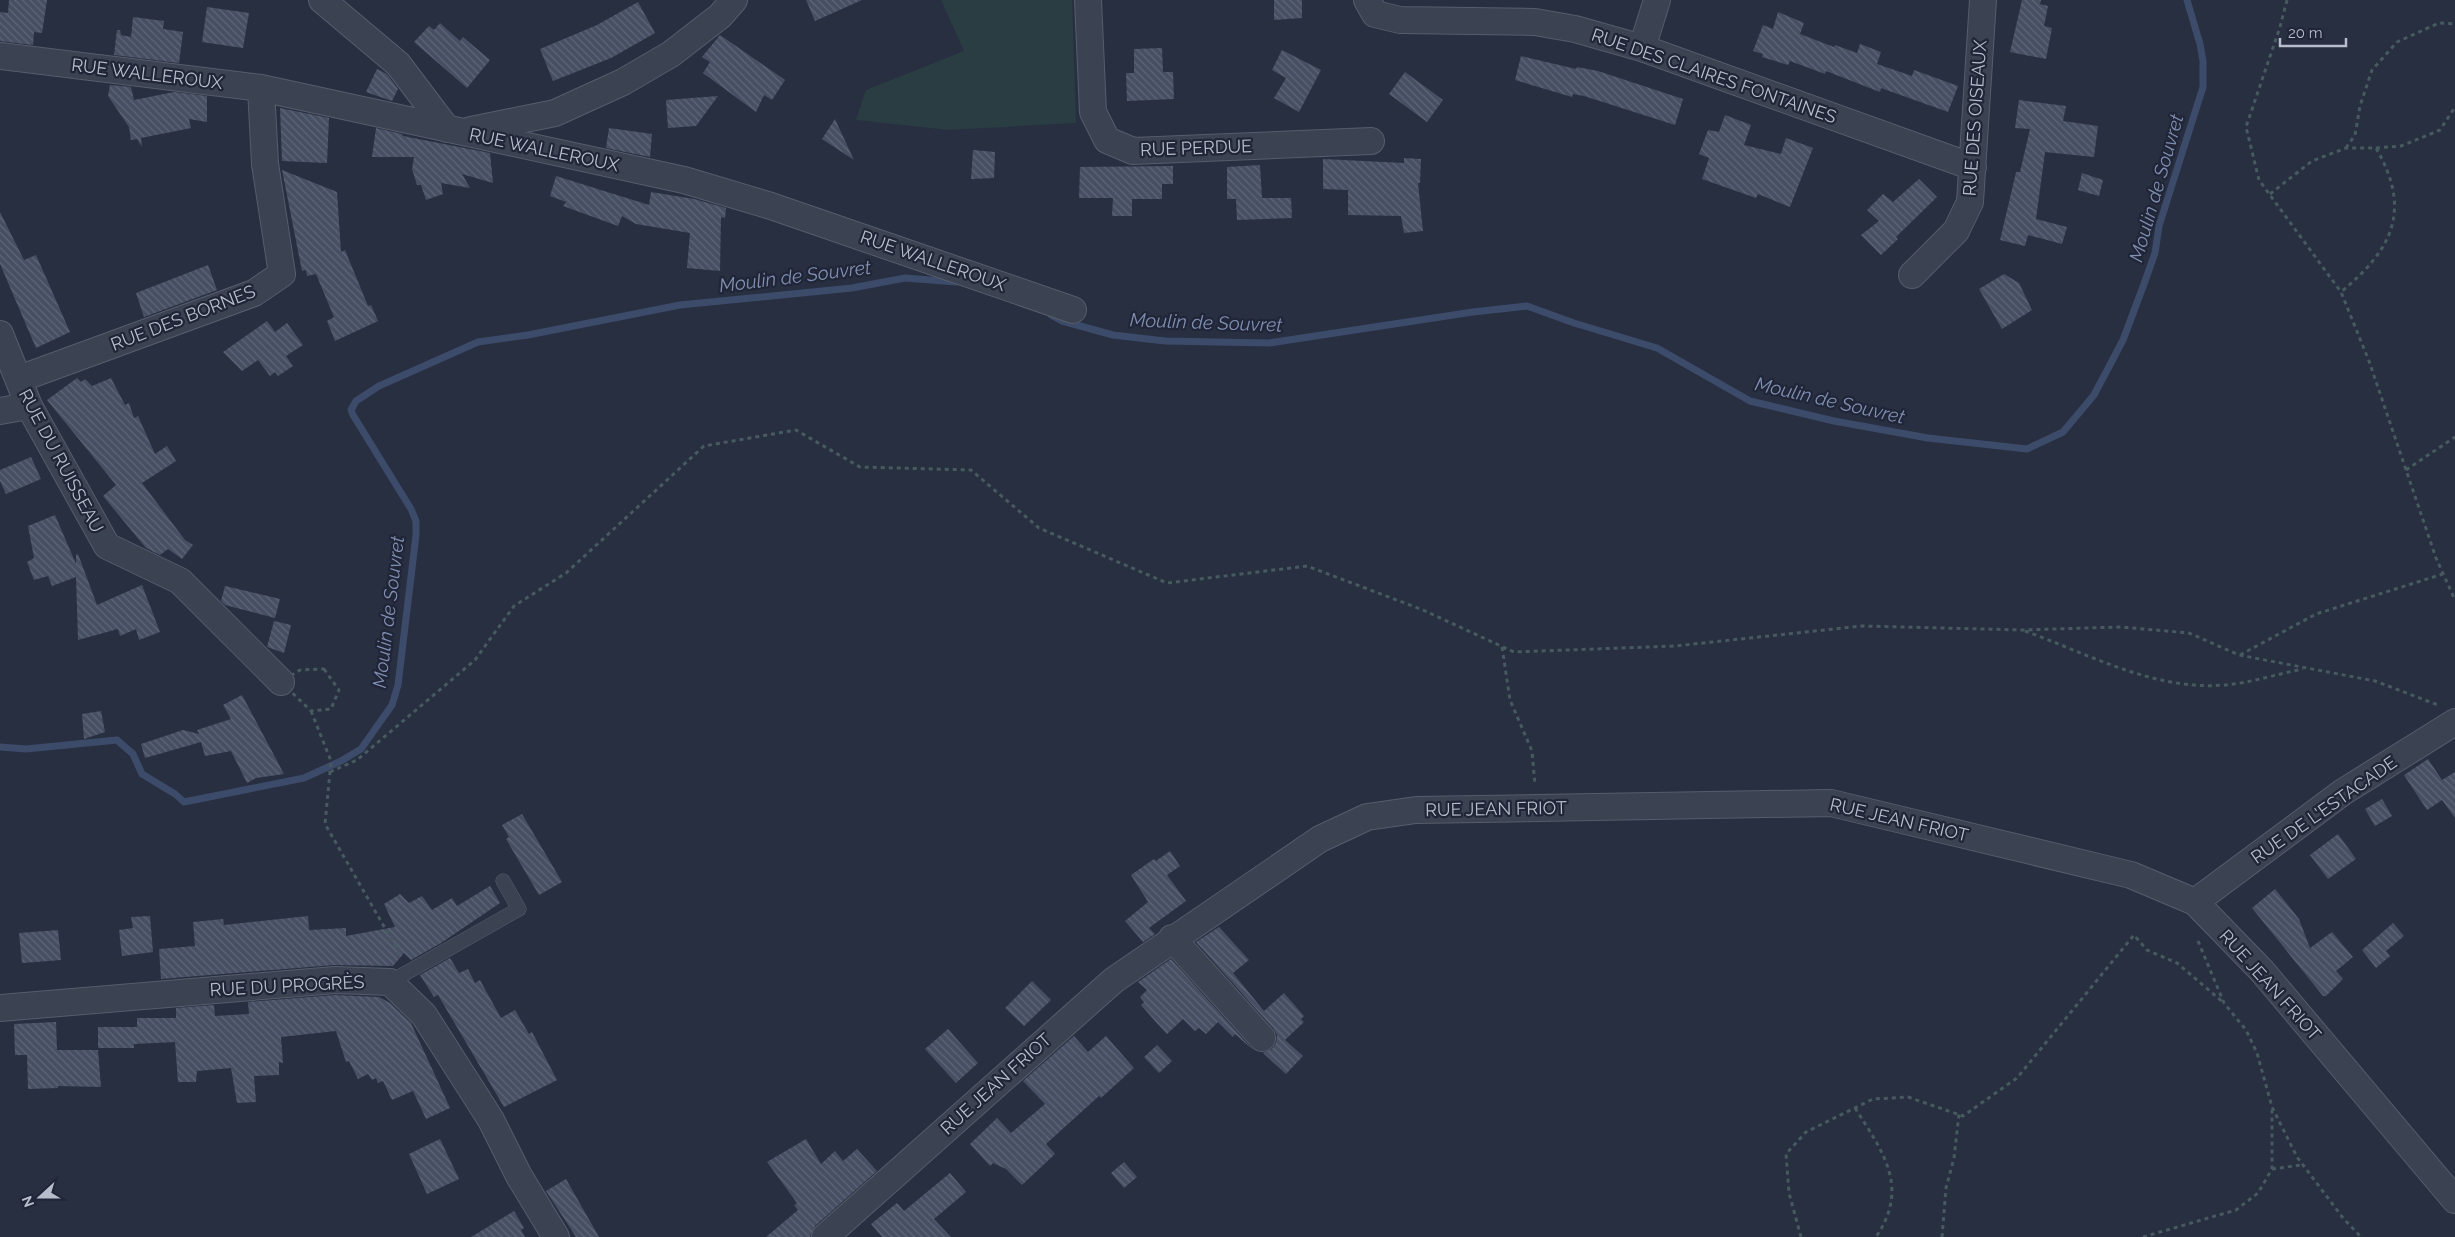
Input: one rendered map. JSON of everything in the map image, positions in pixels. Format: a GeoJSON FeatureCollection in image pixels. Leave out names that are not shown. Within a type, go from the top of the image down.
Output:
{"type":"FeatureCollection","features":[{"type":"Feature","properties":{"kind":"street"},"geometry":{"type":"LineString","coordinates":[[322,0],[398,64],[454,131],[555,113],[623,82],[671,54],[720,16],[734,0]]}},
{"type":"Feature","properties":{"kind":"street","name":"RUE PERDUE"},"geometry":{"type":"LineString","coordinates":[[1088,0],[1093,112],[1107,140],[1133,151],[1371,141]]}},
{"type":"Feature","properties":{"kind":"street","name":"RUE DES CLAIRES FONTAINES"},"geometry":{"type":"LineString","coordinates":[[1367,0],[1375,14],[1400,20],[1535,22],[1575,29],[1642,48],[1973,167]]}},
{"type":"Feature","properties":{"kind":"street"},"geometry":{"type":"LineString","coordinates":[[1642,48],[1657,0]]}},
{"type":"Feature","properties":{"kind":"street","name":"RUE DES OISEAUX"},"geometry":{"type":"LineString","coordinates":[[1912,276],[1956,231],[1970,202],[1983,0]]}},
{"type":"Feature","properties":{"kind":"street","name":"RUE WALLEROUX"},"geometry":{"type":"LineString","coordinates":[[0,56],[261,88],[684,180],[780,209],[1073,310]]}},
{"type":"Feature","properties":{"kind":"street","name":"RUE DES BORNES"},"geometry":{"type":"LineString","coordinates":[[19,380],[254,293],[282,274],[265,164],[261,88]]}},
{"type":"Feature","properties":{"kind":"street","name":"RUE DU RUISSEAU"},"geometry":{"type":"LineString","coordinates":[[0,334],[29,406],[107,546],[180,581],[281,682]]}},
{"type":"Feature","properties":{"kind":"street"},"geometry":{"type":"LineString","coordinates":[[0,411],[29,406]]}},
{"type":"Feature","properties":{"kind":"street","name":"RUE DE L'ESTACADE"},"geometry":{"type":"LineString","coordinates":[[2195,902],[2450,714]]}},
{"type":"Feature","properties":{"kind":"street","name":"RUE JEAN FRIOT"},"geometry":{"type":"LineString","coordinates":[[825,1237],[1114,980],[1172,938],[1320,839],[1367,817],[1416,810],[1831,803],[2131,875],[2195,902],[2262,971],[2455,1200]]}},
{"type":"Feature","properties":{"kind":"street"},"geometry":{"type":"LineString","coordinates":[[1172,938],[1262,1038]]}},
{"type":"Feature","properties":{"kind":"street","name":"RUE DU PROGRÈS"},"geometry":{"type":"LineString","coordinates":[[0,1008],[335,980],[390,982],[424,1015],[491,1120],[519,1176],[556,1237]]}},
{"type":"Feature","properties":{"kind":"lane"},"geometry":{"type":"LineString","coordinates":[[390,982],[519,909],[504,882]]}},
{"type":"Feature","properties":{"kind":"path"},"geometry":{"type":"LineString","coordinates":[[2287,0],[2246,127],[2259,180],[2341,292],[2369,361],[2443,574],[2455,600]]}},
{"type":"Feature","properties":{"kind":"path"},"geometry":{"type":"LineString","coordinates":[[2346,148],[2355,135],[2360,106],[2372,70],[2397,42],[2439,23],[2455,24]]}},
{"type":"Feature","properties":{"kind":"path"},"geometry":{"type":"LineString","coordinates":[[2270,194],[2312,161],[2346,148],[2401,146],[2440,130],[2455,107]]}},
{"type":"Feature","properties":{"kind":"path"},"geometry":{"type":"LineString","coordinates":[[2341,292],[2364,273],[2389,236],[2396,206],[2389,171],[2376,148]]}},
{"type":"Feature","properties":{"kind":"path"},"geometry":{"type":"LineString","coordinates":[[330,771],[357,760],[475,660],[514,606],[566,573],[704,446],[796,430],[860,467],[971,470],[1039,528],[1167,583],[1307,566],[1423,610],[1514,652],[1675,646],[1862,626],[2022,630],[2121,626],[2189,633],[2239,655],[2375,681],[2450,714]]}},
{"type":"Feature","properties":{"kind":"path"},"geometry":{"type":"LineString","coordinates":[[2406,470],[2455,437]]}},
{"type":"Feature","properties":{"kind":"path"},"geometry":{"type":"LineString","coordinates":[[2239,655],[2316,614],[2443,574]]}},
{"type":"Feature","properties":{"kind":"path"},"geometry":{"type":"LineString","coordinates":[[2022,630],[2138,675],[2179,683],[2224,685],[2306,668]]}},
{"type":"Feature","properties":{"kind":"path"},"geometry":{"type":"LineString","coordinates":[[1502,646],[1510,700],[1532,751],[1537,808]]}},
{"type":"Feature","properties":{"kind":"path"},"geometry":{"type":"LineString","coordinates":[[311,711],[331,709],[339,690],[324,669],[300,670],[281,682],[311,711],[331,761],[325,824],[404,960],[390,982]]}},
{"type":"Feature","properties":{"kind":"path"},"geometry":{"type":"LineString","coordinates":[[1801,1237],[1789,1193],[1786,1154],[1806,1132],[1872,1099],[1908,1096],[1963,1116],[2017,1078],[2134,935],[2147,950],[2176,963],[2224,1003],[2246,1030],[2257,1053],[2272,1107],[2297,1157],[2343,1218],[2361,1237]]}},
{"type":"Feature","properties":{"kind":"path"},"geometry":{"type":"LineString","coordinates":[[2197,938],[2224,1003]]}},
{"type":"Feature","properties":{"kind":"path"},"geometry":{"type":"LineString","coordinates":[[2143,1237],[2236,1210],[2258,1193],[2272,1169],[2272,1107]]}},
{"type":"Feature","properties":{"kind":"path"},"geometry":{"type":"LineString","coordinates":[[1855,1108],[1886,1159],[1892,1177],[1893,1194],[1890,1206],[1884,1226],[1876,1237]]}},
{"type":"Feature","properties":{"kind":"path"},"geometry":{"type":"LineString","coordinates":[[1942,1237],[1946,1188],[1954,1158],[1959,1114]]}},
{"type":"Feature","properties":{"kind":"path"},"geometry":{"type":"LineString","coordinates":[[2272,1169],[2303,1165]]}},
{"type":"Feature","properties":{"kind":"green space"},"geometry":{"type":"Polygon","coordinates":[[[941,0],[1072,0],[1076,123],[949,130],[856,120],[866,90],[964,51],[941,0]]]}},
{"type":"Feature","properties":{"kind":"building"},"geometry":{"type":"Polygon","coordinates":[[[9,0],[47,0],[42,33],[34,32],[33,45],[0,41],[0,12],[8,13],[9,0]]]}},
{"type":"Feature","properties":{"kind":"building"},"geometry":{"type":"Polygon","coordinates":[[[806,0],[862,0],[815,21],[806,0]]]}},
{"type":"Feature","properties":{"kind":"building"},"geometry":{"type":"Polygon","coordinates":[[[1274,0],[1302,0],[1302,18],[1274,20],[1274,0]]]}},
{"type":"Feature","properties":{"kind":"building"},"geometry":{"type":"Polygon","coordinates":[[[2022,0],[2041,0],[2040,4],[2048,6],[2044,26],[2052,28],[2046,59],[2010,52],[2022,0]]]}},
{"type":"Feature","properties":{"kind":"building"},"geometry":{"type":"Polygon","coordinates":[[[638,2],[655,33],[611,58],[553,81],[540,49],[597,25],[638,2]]]}},
{"type":"Feature","properties":{"kind":"building"},"geometry":{"type":"Polygon","coordinates":[[[207,7],[249,13],[243,48],[202,42],[207,7]]]}},
{"type":"Feature","properties":{"kind":"building"},"geometry":{"type":"Polygon","coordinates":[[[1778,12],[1804,23],[1800,34],[1834,47],[1835,45],[1857,53],[1860,44],[1881,52],[1877,64],[1912,76],[1914,70],[1958,86],[1948,112],[1881,88],[1880,92],[1826,71],[1825,74],[1790,61],[1788,65],[1762,57],[1763,54],[1753,51],[1763,25],[1773,29],[1778,12]]]}},
{"type":"Feature","properties":{"kind":"building"},"geometry":{"type":"Polygon","coordinates":[[[133,17],[164,21],[163,29],[183,32],[179,63],[114,55],[117,30],[120,30],[121,35],[131,37],[133,17]]]}},
{"type":"Feature","properties":{"kind":"building"},"geometry":{"type":"Polygon","coordinates":[[[440,23],[460,41],[463,37],[490,60],[467,88],[414,42],[429,26],[434,30],[440,23]]]}},
{"type":"Feature","properties":{"kind":"building"},"geometry":{"type":"Polygon","coordinates":[[[720,35],[785,80],[772,100],[764,95],[756,112],[703,73],[710,62],[702,57],[720,35]]]}},
{"type":"Feature","properties":{"kind":"building"},"geometry":{"type":"Polygon","coordinates":[[[1162,48],[1163,72],[1173,72],[1174,99],[1127,101],[1126,73],[1134,73],[1134,49],[1162,48]]]}},
{"type":"Feature","properties":{"kind":"building"},"geometry":{"type":"Polygon","coordinates":[[[1282,50],[1321,70],[1299,112],[1274,98],[1286,78],[1272,70],[1282,50]]]}},
{"type":"Feature","properties":{"kind":"building"},"geometry":{"type":"Polygon","coordinates":[[[1521,56],[1576,69],[1577,67],[1598,71],[1683,99],[1675,125],[1584,96],[1573,94],[1572,97],[1515,80],[1521,56]]]}},
{"type":"Feature","properties":{"kind":"building"},"geometry":{"type":"Polygon","coordinates":[[[377,69],[387,74],[398,89],[392,101],[366,92],[377,69]]]}},
{"type":"Feature","properties":{"kind":"building"},"geometry":{"type":"Polygon","coordinates":[[[1405,72],[1443,100],[1427,122],[1389,94],[1405,72]]]}},
{"type":"Feature","properties":{"kind":"building"},"geometry":{"type":"Polygon","coordinates":[[[110,85],[131,87],[134,100],[174,92],[207,96],[207,122],[189,119],[191,128],[141,138],[142,147],[137,139],[131,140],[129,127],[108,96],[110,85]]]}},
{"type":"Feature","properties":{"kind":"building"},"geometry":{"type":"Polygon","coordinates":[[[718,96],[696,126],[668,128],[666,100],[718,96]]]}},
{"type":"Feature","properties":{"kind":"building"},"geometry":{"type":"Polygon","coordinates":[[[2019,100],[2066,106],[2063,121],[2098,126],[2094,157],[2045,152],[2036,219],[2067,227],[2062,244],[2028,235],[2025,246],[2000,240],[2016,172],[2020,172],[2030,129],[2015,128],[2019,100]]]}},
{"type":"Feature","properties":{"kind":"building"},"geometry":{"type":"Polygon","coordinates":[[[280,108],[329,118],[327,163],[282,161],[280,108]]]}},
{"type":"Feature","properties":{"kind":"building"},"geometry":{"type":"Polygon","coordinates":[[[1725,115],[1751,125],[1744,145],[1781,154],[1786,138],[1813,148],[1790,207],[1758,194],[1756,198],[1702,179],[1709,158],[1699,154],[1708,130],[1719,132],[1725,115]]]}},
{"type":"Feature","properties":{"kind":"building"},"geometry":{"type":"Polygon","coordinates":[[[835,119],[854,160],[822,139],[835,119]]]}},
{"type":"Feature","properties":{"kind":"building"},"geometry":{"type":"Polygon","coordinates":[[[376,128],[402,134],[403,136],[490,153],[493,183],[462,174],[470,188],[441,183],[443,194],[426,200],[421,185],[417,185],[412,169],[414,157],[372,157],[376,128]]]}},
{"type":"Feature","properties":{"kind":"building"},"geometry":{"type":"Polygon","coordinates":[[[609,128],[652,134],[650,157],[606,148],[609,128]]]}},
{"type":"Feature","properties":{"kind":"building"},"geometry":{"type":"Polygon","coordinates":[[[973,150],[995,152],[994,178],[971,179],[973,150]]]}},
{"type":"Feature","properties":{"kind":"building"},"geometry":{"type":"Polygon","coordinates":[[[1404,158],[1421,159],[1420,183],[1418,183],[1423,231],[1404,233],[1401,216],[1348,215],[1348,190],[1323,189],[1323,159],[1404,163],[1404,158]]]}},
{"type":"Feature","properties":{"kind":"building"},"geometry":{"type":"Polygon","coordinates":[[[1260,165],[1262,198],[1291,198],[1292,218],[1237,220],[1236,199],[1227,199],[1227,167],[1260,165]]]}},
{"type":"Feature","properties":{"kind":"building"},"geometry":{"type":"Polygon","coordinates":[[[1173,166],[1173,184],[1162,184],[1162,199],[1132,199],[1132,216],[1112,216],[1113,198],[1079,198],[1080,167],[1173,166]]]}},
{"type":"Feature","properties":{"kind":"building"},"geometry":{"type":"Polygon","coordinates":[[[282,170],[337,192],[341,252],[345,250],[368,306],[371,305],[378,321],[335,341],[327,321],[334,317],[316,274],[307,276],[306,270],[302,271],[282,170]]]}},
{"type":"Feature","properties":{"kind":"building"},"geometry":{"type":"Polygon","coordinates":[[[2082,173],[2103,180],[2099,196],[2078,190],[2082,173]]]}},
{"type":"Feature","properties":{"kind":"building"},"geometry":{"type":"Polygon","coordinates":[[[556,176],[649,205],[651,192],[694,199],[726,208],[725,218],[721,217],[720,271],[687,268],[690,233],[636,224],[622,216],[618,226],[563,206],[566,202],[550,196],[556,176]]]}},
{"type":"Feature","properties":{"kind":"building"},"geometry":{"type":"Polygon","coordinates":[[[1919,179],[1937,197],[1896,237],[1898,239],[1881,255],[1861,235],[1879,221],[1867,210],[1883,194],[1893,202],[1919,179]]]}},
{"type":"Feature","properties":{"kind":"building"},"geometry":{"type":"Polygon","coordinates":[[[0,212],[24,260],[36,255],[70,332],[36,348],[0,264],[0,212]]]}},
{"type":"Feature","properties":{"kind":"building"},"geometry":{"type":"Polygon","coordinates":[[[208,265],[217,290],[144,317],[136,293],[208,265]]]}},
{"type":"Feature","properties":{"kind":"building"},"geometry":{"type":"Polygon","coordinates":[[[2004,274],[2019,283],[2032,310],[2002,329],[1979,289],[2004,274]]]}},
{"type":"Feature","properties":{"kind":"building"},"geometry":{"type":"Polygon","coordinates":[[[267,321],[275,332],[287,323],[303,345],[286,356],[293,366],[278,376],[275,372],[270,376],[258,360],[242,371],[223,352],[267,321]]]}},
{"type":"Feature","properties":{"kind":"building"},"geometry":{"type":"Polygon","coordinates":[[[77,378],[81,382],[85,379],[92,386],[111,378],[125,405],[129,403],[134,418],[138,416],[155,454],[167,446],[176,461],[142,483],[185,540],[193,545],[182,559],[168,549],[160,555],[146,548],[103,496],[116,485],[47,400],[77,378]]]}},
{"type":"Feature","properties":{"kind":"building"},"geometry":{"type":"Polygon","coordinates":[[[31,457],[41,479],[6,494],[0,481],[0,470],[31,457]]]}},
{"type":"Feature","properties":{"kind":"building"},"geometry":{"type":"Polygon","coordinates":[[[55,515],[76,564],[76,555],[78,554],[97,605],[142,585],[160,632],[139,640],[136,629],[120,636],[118,629],[78,640],[76,577],[52,586],[48,576],[34,580],[27,562],[34,558],[28,526],[55,515]]]}},
{"type":"Feature","properties":{"kind":"building"},"geometry":{"type":"Polygon","coordinates":[[[225,586],[280,599],[275,618],[225,605],[221,601],[225,586]]]}},
{"type":"Feature","properties":{"kind":"building"},"geometry":{"type":"Polygon","coordinates":[[[274,621],[291,625],[284,653],[267,647],[274,621]]]}},
{"type":"Feature","properties":{"kind":"building"},"geometry":{"type":"Polygon","coordinates":[[[242,695],[284,774],[256,778],[247,783],[231,751],[205,756],[201,742],[145,758],[141,744],[183,730],[199,734],[197,730],[231,719],[223,705],[242,695]]]}},
{"type":"Feature","properties":{"kind":"building"},"geometry":{"type":"Polygon","coordinates":[[[101,711],[105,732],[84,739],[82,714],[101,711]]]}},
{"type":"Feature","properties":{"kind":"building"},"geometry":{"type":"Polygon","coordinates":[[[2428,759],[2442,780],[2455,772],[2455,818],[2442,800],[2427,810],[2404,775],[2428,759]]]}},
{"type":"Feature","properties":{"kind":"building"},"geometry":{"type":"Polygon","coordinates":[[[2382,799],[2392,816],[2375,826],[2365,809],[2382,799]]]}},
{"type":"Feature","properties":{"kind":"building"},"geometry":{"type":"Polygon","coordinates":[[[522,814],[562,882],[539,895],[506,839],[509,837],[502,825],[522,814]]]}},
{"type":"Feature","properties":{"kind":"building"},"geometry":{"type":"Polygon","coordinates":[[[2338,834],[2356,859],[2328,879],[2310,855],[2338,834]]]}},
{"type":"Feature","properties":{"kind":"building"},"geometry":{"type":"Polygon","coordinates":[[[1170,851],[1180,866],[1167,875],[1186,901],[1149,928],[1155,934],[1143,942],[1125,921],[1148,902],[1131,875],[1154,859],[1156,861],[1170,851]]]}},
{"type":"Feature","properties":{"kind":"building"},"geometry":{"type":"Polygon","coordinates":[[[490,886],[500,903],[441,943],[411,960],[404,953],[393,966],[334,965],[161,979],[159,949],[195,946],[193,922],[223,919],[224,925],[308,916],[309,930],[346,928],[346,936],[395,927],[384,904],[400,894],[409,903],[422,896],[432,910],[452,898],[457,906],[490,886]]]}},
{"type":"Feature","properties":{"kind":"building"},"geometry":{"type":"Polygon","coordinates":[[[2275,889],[2299,919],[2310,948],[2332,932],[2353,957],[2336,971],[2343,979],[2326,996],[2323,996],[2252,908],[2275,889]]]}},
{"type":"Feature","properties":{"kind":"building"},"geometry":{"type":"Polygon","coordinates":[[[150,916],[153,952],[122,956],[119,930],[133,928],[131,917],[150,916]]]}},
{"type":"Feature","properties":{"kind":"building"},"geometry":{"type":"Polygon","coordinates":[[[2393,923],[2404,936],[2386,951],[2390,956],[2376,968],[2362,950],[2393,923]]]}},
{"type":"Feature","properties":{"kind":"building"},"geometry":{"type":"Polygon","coordinates":[[[1219,927],[1249,960],[1233,973],[1264,1011],[1284,993],[1304,1016],[1301,1019],[1304,1022],[1285,1040],[1303,1056],[1286,1074],[1263,1053],[1272,1049],[1276,1043],[1277,1035],[1273,1028],[1196,942],[1219,927]]]}},
{"type":"Feature","properties":{"kind":"building"},"geometry":{"type":"Polygon","coordinates":[[[58,930],[61,960],[22,963],[19,933],[58,930]]]}},
{"type":"Feature","properties":{"kind":"building"},"geometry":{"type":"Polygon","coordinates":[[[450,958],[459,973],[468,969],[475,983],[480,980],[501,1018],[515,1010],[529,1034],[532,1032],[557,1080],[504,1107],[438,995],[434,997],[420,975],[450,958]]]}},
{"type":"Feature","properties":{"kind":"building"},"geometry":{"type":"Polygon","coordinates":[[[1171,959],[1252,1049],[1235,1034],[1233,1037],[1218,1022],[1206,1034],[1199,1028],[1195,1031],[1183,1019],[1167,1034],[1154,1020],[1141,1005],[1144,1002],[1140,997],[1147,990],[1138,982],[1171,959]]]}},
{"type":"Feature","properties":{"kind":"building"},"geometry":{"type":"Polygon","coordinates":[[[1032,981],[1051,1000],[1024,1026],[1005,1008],[1032,981]]]}},
{"type":"Feature","properties":{"kind":"building"},"geometry":{"type":"Polygon","coordinates":[[[335,995],[379,997],[390,1003],[411,1023],[450,1108],[426,1119],[413,1091],[392,1100],[383,1081],[378,1083],[376,1078],[372,1080],[368,1074],[358,1079],[349,1061],[346,1062],[336,1031],[281,1037],[283,1063],[279,1062],[279,1075],[254,1076],[256,1102],[237,1103],[231,1068],[197,1071],[196,1082],[178,1082],[175,1042],[134,1044],[134,1048],[98,1048],[98,1027],[137,1027],[137,1018],[176,1018],[176,1008],[214,1005],[215,1016],[249,1014],[248,1002],[335,995]]]}},
{"type":"Feature","properties":{"kind":"building"},"geometry":{"type":"Polygon","coordinates":[[[56,1022],[57,1050],[98,1050],[101,1087],[58,1086],[58,1088],[28,1089],[27,1055],[15,1055],[14,1024],[56,1022]]]}},
{"type":"Feature","properties":{"kind":"building"},"geometry":{"type":"Polygon","coordinates":[[[948,1029],[978,1063],[956,1083],[925,1049],[948,1029]]]}},
{"type":"Feature","properties":{"kind":"building"},"geometry":{"type":"Polygon","coordinates":[[[1074,1036],[1088,1052],[1106,1036],[1134,1068],[1101,1098],[1099,1096],[1046,1144],[1055,1154],[1022,1185],[1006,1169],[993,1163],[990,1166],[970,1144],[997,1118],[1011,1133],[1045,1104],[1023,1081],[1074,1036]]]}},
{"type":"Feature","properties":{"kind":"building"},"geometry":{"type":"Polygon","coordinates":[[[1157,1045],[1172,1061],[1159,1073],[1144,1057],[1157,1045]]]}},
{"type":"Feature","properties":{"kind":"building"},"geometry":{"type":"Polygon","coordinates":[[[440,1139],[459,1179],[427,1194],[409,1154],[440,1139]]]}},
{"type":"Feature","properties":{"kind":"building"},"geometry":{"type":"Polygon","coordinates":[[[806,1139],[821,1164],[835,1151],[843,1161],[857,1149],[877,1171],[815,1226],[810,1237],[766,1237],[798,1210],[794,1205],[797,1203],[767,1162],[806,1139]]]}},
{"type":"Feature","properties":{"kind":"building"},"geometry":{"type":"Polygon","coordinates":[[[1124,1162],[1137,1177],[1124,1188],[1111,1173],[1124,1162]]]}},
{"type":"Feature","properties":{"kind":"building"},"geometry":{"type":"Polygon","coordinates":[[[950,1173],[966,1192],[934,1219],[951,1237],[882,1237],[871,1224],[897,1203],[904,1211],[950,1173]]]}},
{"type":"Feature","properties":{"kind":"building"},"geometry":{"type":"Polygon","coordinates":[[[566,1179],[599,1237],[576,1237],[546,1191],[566,1179]]]}},
{"type":"Feature","properties":{"kind":"building"},"geometry":{"type":"Polygon","coordinates":[[[514,1211],[524,1228],[521,1230],[525,1237],[471,1237],[514,1211]]]}},
{"type":"Feature","properties":{"kind":"waterway","name":"Moulin de Souvret"},"geometry":{"type":"LineString","coordinates":[[1051,315],[1062,321],[1113,335],[1165,341],[1269,343],[1473,312],[1527,306],[1574,323],[1657,348],[1750,401],[1834,421],[1928,438],[2027,449],[2063,432],[2094,395],[2123,340],[2144,284],[2155,253],[2159,226],[2203,87],[2203,61],[2200,44],[2187,0]]}},
{"type":"Feature","properties":{"kind":"waterway","name":"Moulin de Souvret"},"geometry":{"type":"LineString","coordinates":[[0,747],[26,749],[117,740],[133,754],[142,774],[175,794],[184,802],[304,778],[341,761],[361,749],[392,705],[398,685],[416,535],[416,521],[411,509],[353,415],[351,410],[356,401],[379,386],[478,342],[528,335],[680,305],[852,288],[905,278],[956,282]]}}]}
